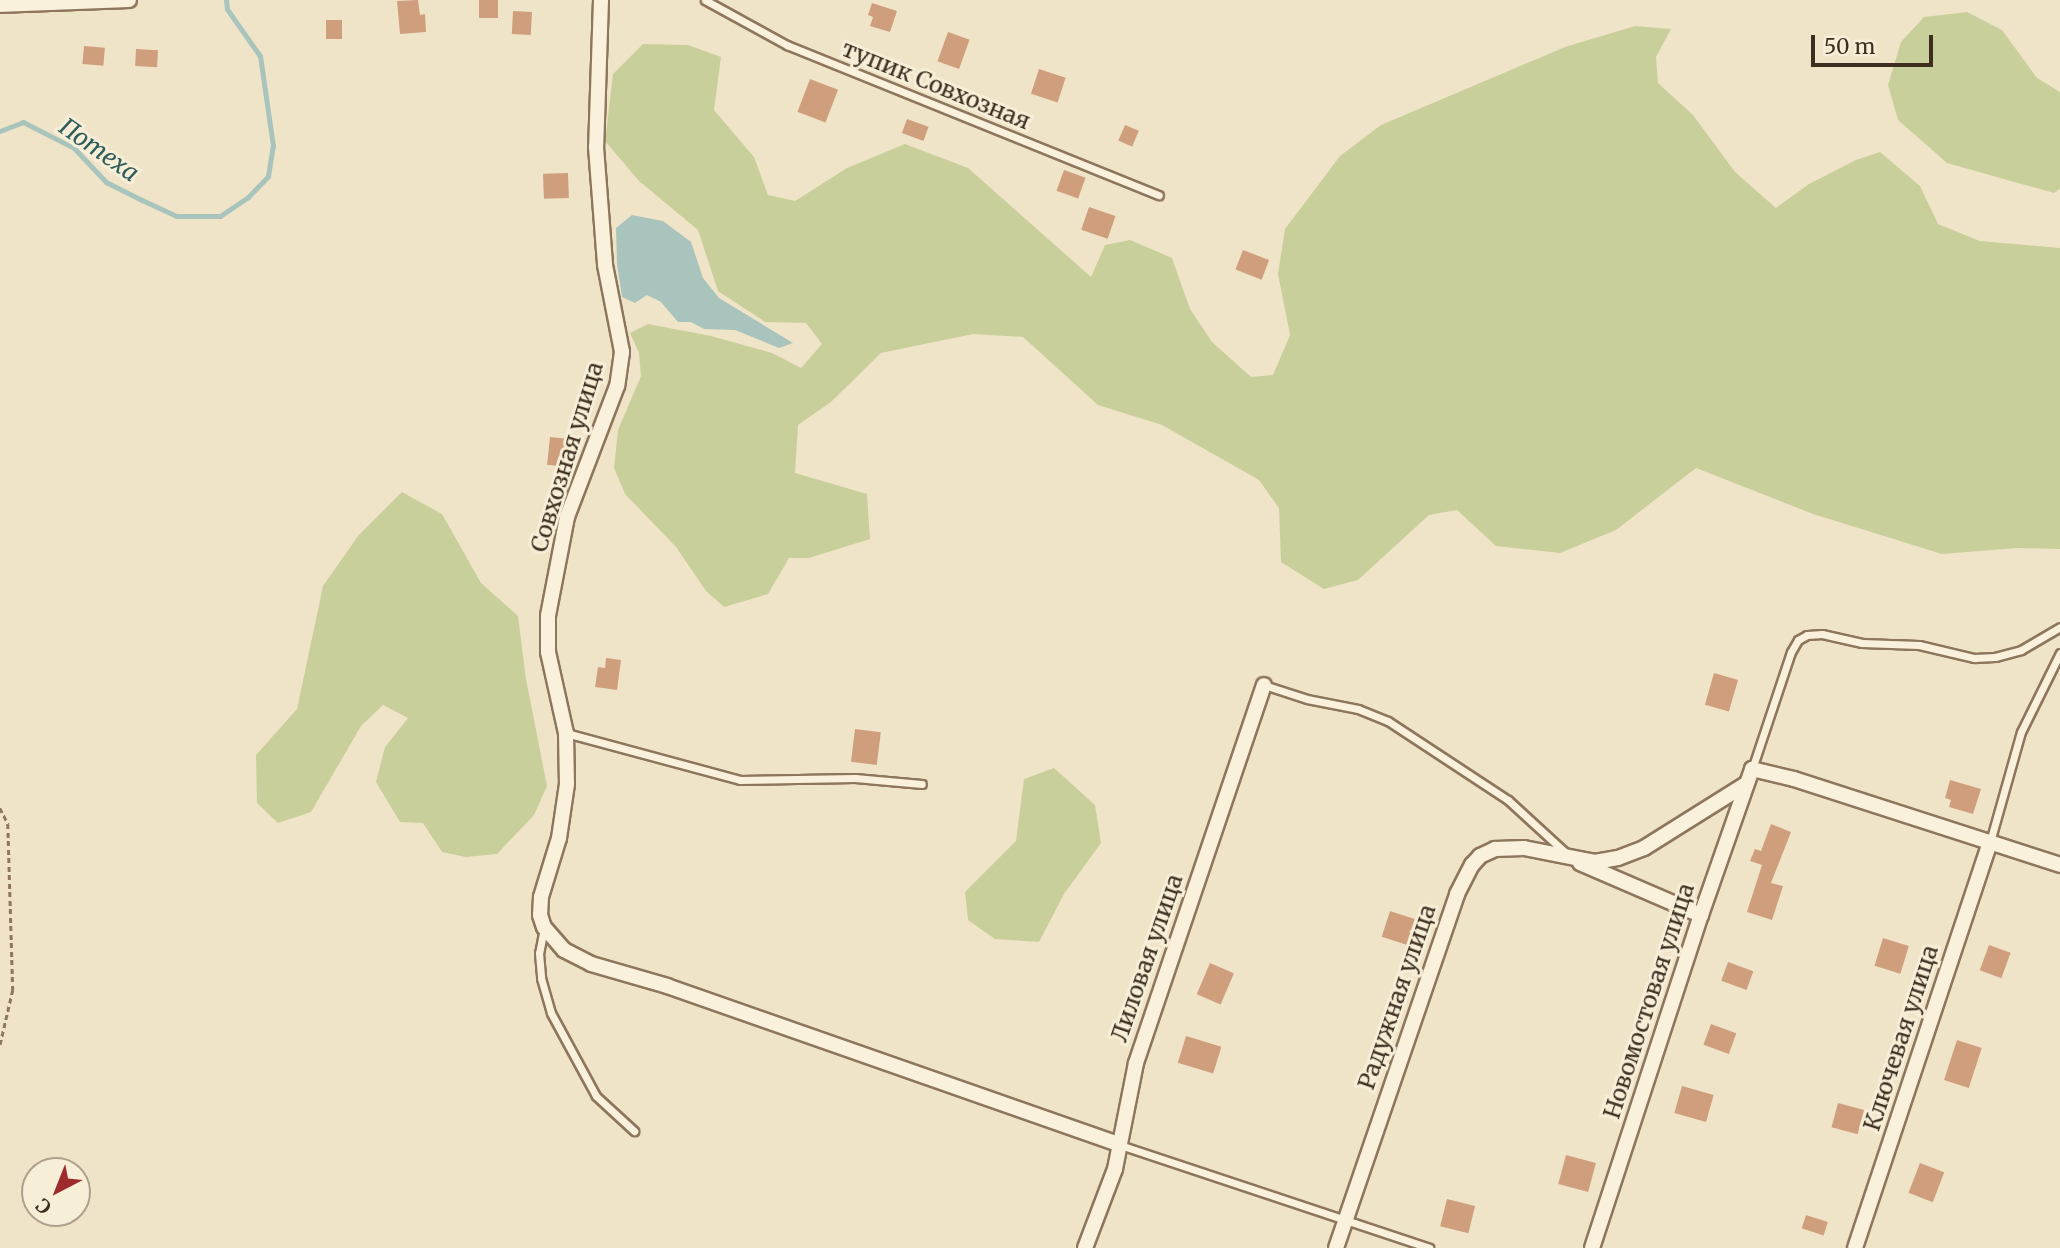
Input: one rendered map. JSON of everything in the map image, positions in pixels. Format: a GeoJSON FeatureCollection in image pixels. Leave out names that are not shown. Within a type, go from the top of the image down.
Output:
{"type":"FeatureCollection","features":[{"type":"Feature","properties":{"kind":"street"},"geometry":{"type":"LineString","coordinates":[[0,5],[129,0]]}},
{"type":"Feature","properties":{"kind":"street","name":"Совхозная улица"},"geometry":{"type":"LineString","coordinates":[[544,927],[540,915],[541,897],[559,838],[567,784],[566,733],[549,663],[548,616],[567,517],[617,386],[622,352],[605,265],[596,147],[601,0]]}},
{"type":"Feature","properties":{"kind":"street","name":"Лиловая улица"},"geometry":{"type":"LineString","coordinates":[[1086,1248],[1115,1169],[1136,1063],[1264,685]]}},
{"type":"Feature","properties":{"kind":"street"},"geometry":{"type":"LineString","coordinates":[[1752,769],[1794,779],[2060,865]]}},
{"type":"Feature","properties":{"kind":"street","name":"Новомостовая улица"},"geometry":{"type":"LineString","coordinates":[[1592,1248],[1701,915],[1752,769]]}},
{"type":"Feature","properties":{"kind":"street"},"geometry":{"type":"LineString","coordinates":[[1573,859],[1595,862],[1618,858],[1644,848],[1746,784]]}},
{"type":"Feature","properties":{"kind":"street","name":"Ключевая улица"},"geometry":{"type":"LineString","coordinates":[[1855,1248],[1990,842]]}},
{"type":"Feature","properties":{"kind":"street","name":"Радужная улица"},"geometry":{"type":"LineString","coordinates":[[1336,1248],[1457,894],[1472,865],[1480,856],[1495,849],[1524,848],[1573,859]]}},
{"type":"Feature","properties":{"kind":"street"},"geometry":{"type":"LineString","coordinates":[[1573,859],[1701,915]]}},
{"type":"Feature","properties":{"kind":"street"},"geometry":{"type":"LineString","coordinates":[[544,927],[564,950],[591,964],[680,990],[1121,1144]]}},
{"type":"Feature","properties":{"kind":"lane","name":"тупик Совхозная"},"geometry":{"type":"LineString","coordinates":[[705,0],[787,45],[1159,195]]}},
{"type":"Feature","properties":{"kind":"lane"},"geometry":{"type":"LineString","coordinates":[[1752,769],[1791,652],[1798,640],[1807,635],[1822,634],[1862,643],[1919,645],[1984,657],[2021,650],[2060,627]]}},
{"type":"Feature","properties":{"kind":"lane"},"geometry":{"type":"LineString","coordinates":[[1990,842],[2021,733],[2060,653]]}},
{"type":"Feature","properties":{"kind":"lane"},"geometry":{"type":"LineString","coordinates":[[1264,685],[1307,699],[1358,709],[1388,721],[1508,800],[1573,859]]}},
{"type":"Feature","properties":{"kind":"lane"},"geometry":{"type":"LineString","coordinates":[[566,733],[740,780],[855,778],[922,784]]}},
{"type":"Feature","properties":{"kind":"lane"},"geometry":{"type":"LineString","coordinates":[[544,927],[539,953],[541,978],[551,1013],[596,1097],[634,1131]]}},
{"type":"Feature","properties":{"kind":"lane"},"geometry":{"type":"LineString","coordinates":[[1121,1144],[1429,1248]]}},
{"type":"Feature","properties":{"kind":"path"},"geometry":{"type":"LineString","coordinates":[[0,808],[8,824],[13,990],[0,1046]]}},
{"type":"Feature","properties":{"kind":"green space"},"geometry":{"type":"Polygon","coordinates":[[[1967,12],[2002,30],[2037,78],[2060,92],[2060,189],[2054,193],[1947,163],[1898,120],[1888,85],[1901,42],[1924,17],[1967,12]]]}},
{"type":"Feature","properties":{"kind":"green space"},"geometry":{"type":"Polygon","coordinates":[[[1635,26],[1671,29],[1656,57],[1658,83],[1693,115],[1735,172],[1776,208],[1809,184],[1856,160],[1880,152],[1920,186],[1938,224],[1980,241],[2060,248],[2060,549],[2017,548],[1942,554],[1813,514],[1696,468],[1616,530],[1560,553],[1496,546],[1457,510],[1429,515],[1358,580],[1324,589],[1281,562],[1279,508],[1259,480],[1162,425],[1098,405],[1023,337],[973,334],[881,353],[831,402],[798,425],[795,473],[867,494],[870,539],[809,558],[789,558],[768,594],[724,607],[706,591],[676,547],[625,494],[614,468],[618,430],[641,376],[639,353],[630,333],[648,324],[711,336],[772,353],[801,368],[822,344],[806,323],[765,322],[718,291],[698,230],[639,181],[605,141],[613,74],[643,44],[688,45],[721,57],[714,110],[754,157],[768,195],[795,201],[847,168],[905,144],[968,168],[1091,277],[1105,245],[1130,240],[1172,258],[1190,309],[1212,342],[1251,377],[1273,375],[1290,335],[1278,274],[1285,229],[1340,156],[1381,125],[1565,47],[1635,26]]]}},
{"type":"Feature","properties":{"kind":"green space"},"geometry":{"type":"Polygon","coordinates":[[[402,492],[442,514],[481,583],[518,616],[526,679],[547,786],[534,815],[497,854],[466,857],[442,852],[423,823],[400,822],[376,782],[385,747],[408,718],[383,705],[361,726],[311,812],[278,823],[257,803],[256,755],[297,709],[323,586],[358,536],[402,492]]]}},
{"type":"Feature","properties":{"kind":"green space"},"geometry":{"type":"Polygon","coordinates":[[[1054,768],[1095,805],[1101,843],[1064,894],[1039,942],[995,939],[968,920],[965,892],[1016,841],[1024,779],[1054,768]]]}},
{"type":"Feature","properties":{"kind":"water"},"geometry":{"type":"Polygon","coordinates":[[[632,215],[663,221],[691,242],[703,278],[719,298],[793,343],[779,348],[735,330],[704,329],[691,322],[678,322],[661,302],[647,295],[635,303],[622,297],[617,264],[616,228],[632,215]]]}},
{"type":"Feature","properties":{"kind":"building"},"geometry":{"type":"Polygon","coordinates":[[[418,0],[420,15],[425,14],[426,32],[400,34],[397,1],[418,0]]]}},
{"type":"Feature","properties":{"kind":"building"},"geometry":{"type":"Polygon","coordinates":[[[479,0],[498,0],[498,18],[479,18],[479,0]]]}},
{"type":"Feature","properties":{"kind":"building"},"geometry":{"type":"Polygon","coordinates":[[[872,3],[897,11],[890,32],[870,26],[873,17],[868,15],[872,3]]]}},
{"type":"Feature","properties":{"kind":"building"},"geometry":{"type":"Polygon","coordinates":[[[513,11],[532,12],[531,35],[512,34],[513,11]]]}},
{"type":"Feature","properties":{"kind":"building"},"geometry":{"type":"Polygon","coordinates":[[[326,20],[342,20],[342,39],[326,39],[326,20]]]}},
{"type":"Feature","properties":{"kind":"building"},"geometry":{"type":"Polygon","coordinates":[[[948,32],[970,40],[959,69],[937,61],[948,32]]]}},
{"type":"Feature","properties":{"kind":"building"},"geometry":{"type":"Polygon","coordinates":[[[84,46],[105,48],[103,66],[82,64],[84,46]]]}},
{"type":"Feature","properties":{"kind":"building"},"geometry":{"type":"Polygon","coordinates":[[[136,49],[158,50],[157,67],[135,66],[136,49]]]}},
{"type":"Feature","properties":{"kind":"building"},"geometry":{"type":"Polygon","coordinates":[[[1039,69],[1066,78],[1058,102],[1031,94],[1039,69]]]}},
{"type":"Feature","properties":{"kind":"building"},"geometry":{"type":"Polygon","coordinates":[[[810,79],[838,90],[825,122],[797,112],[810,79]]]}},
{"type":"Feature","properties":{"kind":"building"},"geometry":{"type":"Polygon","coordinates":[[[907,119],[929,127],[923,141],[902,133],[907,119]]]}},
{"type":"Feature","properties":{"kind":"building"},"geometry":{"type":"Polygon","coordinates":[[[1125,125],[1139,131],[1132,147],[1118,141],[1125,125]]]}},
{"type":"Feature","properties":{"kind":"building"},"geometry":{"type":"Polygon","coordinates":[[[1064,170],[1086,178],[1078,199],[1056,191],[1064,170]]]}},
{"type":"Feature","properties":{"kind":"building"},"geometry":{"type":"Polygon","coordinates":[[[568,173],[569,198],[544,199],[543,174],[568,173]]]}},
{"type":"Feature","properties":{"kind":"building"},"geometry":{"type":"Polygon","coordinates":[[[1089,207],[1115,216],[1108,239],[1081,230],[1089,207]]]}},
{"type":"Feature","properties":{"kind":"building"},"geometry":{"type":"Polygon","coordinates":[[[1243,250],[1269,260],[1262,280],[1235,270],[1243,250]]]}},
{"type":"Feature","properties":{"kind":"building"},"geometry":{"type":"Polygon","coordinates":[[[550,437],[569,439],[566,467],[547,465],[550,437]]]}},
{"type":"Feature","properties":{"kind":"building"},"geometry":{"type":"Polygon","coordinates":[[[606,658],[621,660],[617,690],[595,687],[598,667],[605,668],[606,658]]]}},
{"type":"Feature","properties":{"kind":"building"},"geometry":{"type":"Polygon","coordinates":[[[1714,673],[1738,680],[1729,712],[1705,705],[1714,673]]]}},
{"type":"Feature","properties":{"kind":"building"},"geometry":{"type":"Polygon","coordinates":[[[855,729],[881,732],[877,765],[851,762],[855,729]]]}},
{"type":"Feature","properties":{"kind":"building"},"geometry":{"type":"Polygon","coordinates":[[[1950,780],[1981,789],[1973,814],[1949,807],[1951,800],[1945,798],[1950,780]]]}},
{"type":"Feature","properties":{"kind":"building"},"geometry":{"type":"Polygon","coordinates":[[[1771,824],[1791,832],[1771,883],[1783,886],[1772,920],[1747,912],[1762,865],[1750,861],[1755,849],[1761,851],[1771,824]]]}},
{"type":"Feature","properties":{"kind":"building"},"geometry":{"type":"Polygon","coordinates":[[[1390,911],[1415,919],[1406,945],[1382,937],[1390,911]]]}},
{"type":"Feature","properties":{"kind":"building"},"geometry":{"type":"Polygon","coordinates":[[[1883,938],[1909,946],[1900,974],[1875,966],[1883,938]]]}},
{"type":"Feature","properties":{"kind":"building"},"geometry":{"type":"Polygon","coordinates":[[[1989,945],[2011,953],[2001,978],[1980,970],[1989,945]]]}},
{"type":"Feature","properties":{"kind":"building"},"geometry":{"type":"Polygon","coordinates":[[[1728,962],[1753,971],[1747,990],[1721,981],[1728,962]]]}},
{"type":"Feature","properties":{"kind":"building"},"geometry":{"type":"Polygon","coordinates":[[[1210,963],[1234,973],[1221,1004],[1197,994],[1210,963]]]}},
{"type":"Feature","properties":{"kind":"building"},"geometry":{"type":"Polygon","coordinates":[[[1711,1024],[1736,1033],[1729,1054],[1703,1045],[1711,1024]]]}},
{"type":"Feature","properties":{"kind":"building"},"geometry":{"type":"Polygon","coordinates":[[[1186,1036],[1221,1047],[1213,1074],[1178,1063],[1186,1036]]]}},
{"type":"Feature","properties":{"kind":"building"},"geometry":{"type":"Polygon","coordinates":[[[1957,1040],[1982,1048],[1969,1088],[1944,1080],[1957,1040]]]}},
{"type":"Feature","properties":{"kind":"building"},"geometry":{"type":"Polygon","coordinates":[[[1682,1086],[1714,1095],[1706,1122],[1674,1113],[1682,1086]]]}},
{"type":"Feature","properties":{"kind":"building"},"geometry":{"type":"Polygon","coordinates":[[[1838,1103],[1864,1110],[1858,1134],[1832,1127],[1838,1103]]]}},
{"type":"Feature","properties":{"kind":"building"},"geometry":{"type":"Polygon","coordinates":[[[1566,1155],[1596,1163],[1588,1192],[1558,1184],[1566,1155]]]}},
{"type":"Feature","properties":{"kind":"building"},"geometry":{"type":"Polygon","coordinates":[[[1920,1163],[1944,1172],[1933,1202],[1909,1193],[1920,1163]]]}},
{"type":"Feature","properties":{"kind":"building"},"geometry":{"type":"Polygon","coordinates":[[[1447,1199],[1475,1206],[1468,1233],[1440,1226],[1447,1199]]]}},
{"type":"Feature","properties":{"kind":"building"},"geometry":{"type":"Polygon","coordinates":[[[1806,1215],[1828,1222],[1824,1235],[1802,1228],[1806,1215]]]}},
{"type":"Feature","properties":{"kind":"waterway","name":"Потеха"},"geometry":{"type":"LineString","coordinates":[[0,131],[23,122],[74,148],[106,182],[142,200],[177,216],[220,216],[248,197],[268,176],[273,146],[260,56],[227,9],[226,0]]}}]}
